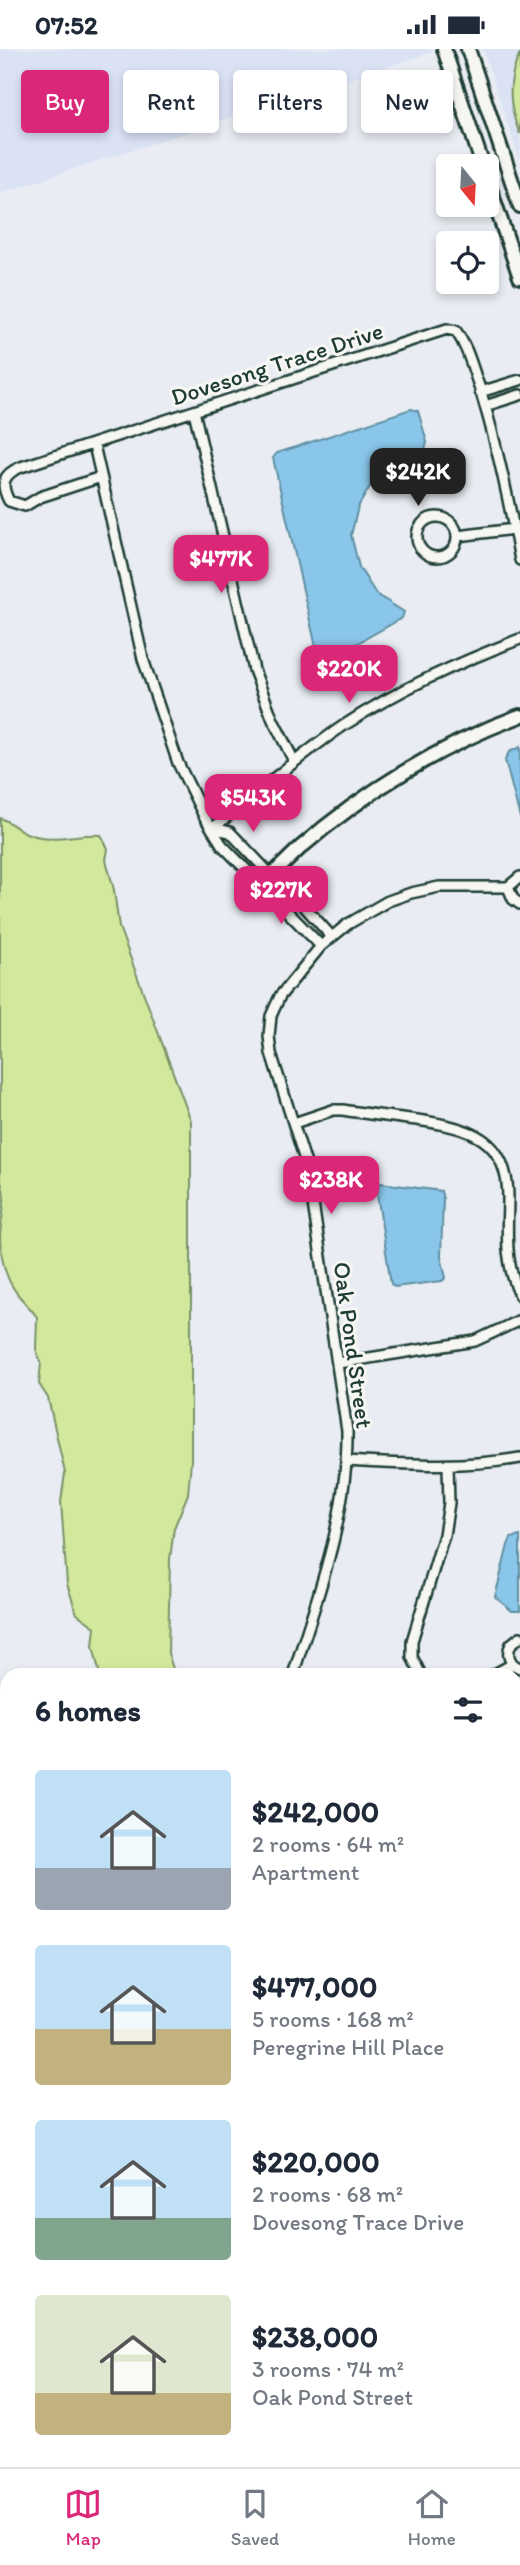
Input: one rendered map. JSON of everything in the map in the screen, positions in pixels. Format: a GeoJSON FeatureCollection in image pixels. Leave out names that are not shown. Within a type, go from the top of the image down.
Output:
{"type":"FeatureCollection","features":[{"type":"Feature","properties":{"kind":"street"},"geometry":{"type":"LineString","coordinates":[[444,49],[479,154]]}},
{"type":"Feature","properties":{"kind":"street"},"geometry":{"type":"LineString","coordinates":[[468,49],[520,206]]}},
{"type":"Feature","properties":{"kind":"street"},"geometry":{"type":"LineString","coordinates":[[499,215],[520,277]]}},
{"type":"Feature","properties":{"kind":"street","name":"Dovesong Trace Drive"},"geometry":{"type":"LineString","coordinates":[[101,477],[40,497],[25,506],[9,501],[3,493],[9,471],[447,329],[456,331],[465,343],[485,406],[506,486],[520,560]]}},
{"type":"Feature","properties":{"kind":"street"},"geometry":{"type":"LineString","coordinates":[[480,392],[520,380]]}},
{"type":"Feature","properties":{"kind":"street"},"geometry":{"type":"LineString","coordinates":[[485,406],[520,395]]}},
{"type":"Feature","properties":{"kind":"street"},"geometry":{"type":"LineString","coordinates":[[194,411],[254,670],[273,720],[294,761]]}},
{"type":"Feature","properties":{"kind":"street"},"geometry":{"type":"LineString","coordinates":[[94,445],[143,659],[178,763],[204,816],[222,845],[321,946]]}},
{"type":"Feature","properties":{"kind":"street"},"geometry":{"type":"LineString","coordinates":[[435,517],[442,517],[453,524],[458,536],[449,554],[436,557],[423,552],[417,540],[423,522],[435,517]]}},
{"type":"Feature","properties":{"kind":"street"},"geometry":{"type":"LineString","coordinates":[[458,536],[514,529]]}},
{"type":"Feature","properties":{"kind":"street"},"geometry":{"type":"LineString","coordinates":[[213,828],[294,761],[344,725],[430,676],[520,639]]}},
{"type":"Feature","properties":{"kind":"street"},"geometry":{"type":"LineString","coordinates":[[246,901],[300,848],[385,785],[445,749],[520,716]]}},
{"type":"Feature","properties":{"kind":"street"},"geometry":{"type":"LineString","coordinates":[[213,828],[230,832],[272,876],[286,886],[331,936]]}},
{"type":"Feature","properties":{"kind":"street"},"geometry":{"type":"LineString","coordinates":[[520,877],[508,887],[513,899],[520,904]]}},
{"type":"Feature","properties":{"kind":"street","name":"Oak Pond Street"},"geometry":{"type":"LineString","coordinates":[[295,1668],[332,1547],[347,1461],[346,1431],[308,1170],[271,1053],[271,1016],[279,996],[321,946],[361,915],[411,893],[439,887],[508,887]]}},
{"type":"Feature","properties":{"kind":"street"},"geometry":{"type":"LineString","coordinates":[[294,1122],[333,1110],[343,1110],[450,1125],[468,1129],[481,1138],[496,1155],[508,1179],[508,1262],[520,1295]]}},
{"type":"Feature","properties":{"kind":"street"},"geometry":{"type":"LineString","coordinates":[[338,1363],[475,1341],[520,1320]]}},
{"type":"Feature","properties":{"kind":"street"},"geometry":{"type":"LineString","coordinates":[[347,1461],[448,1465],[491,1463],[520,1458]]}},
{"type":"Feature","properties":{"kind":"street"},"geometry":{"type":"LineString","coordinates":[[416,1668],[412,1657],[412,1641],[444,1535],[449,1503],[448,1465]]}},
{"type":"Feature","properties":{"kind":"street"},"geometry":{"type":"LineString","coordinates":[[516,1666],[508,1654],[508,1649],[514,1640],[520,1637]]}},
{"type":"Feature","properties":{"kind":"shaded area"},"geometry":{"type":"Polygon","coordinates":[[[0,49],[431,49],[432,52],[377,70],[361,70],[361,75],[347,80],[347,70],[233,70],[233,117],[219,122],[219,70],[123,70],[123,133],[184,133],[0,193],[0,49]]]}},
{"type":"Feature","properties":{"kind":"shaded area"},"geometry":{"type":"Polygon","coordinates":[[[483,49],[520,49],[520,160],[483,49]]]}},
{"type":"Feature","properties":{"kind":"green space"},"geometry":{"type":"Polygon","coordinates":[[[520,54],[520,134],[511,104],[511,84],[520,54]]]}},
{"type":"Feature","properties":{"kind":"green space"},"geometry":{"type":"Polygon","coordinates":[[[0,818],[25,833],[38,837],[101,835],[108,849],[106,860],[114,890],[119,927],[191,1121],[191,1461],[188,1494],[174,1528],[170,1559],[168,1653],[173,1668],[98,1668],[93,1646],[95,1627],[77,1614],[67,1584],[61,1502],[65,1473],[48,1398],[39,1384],[41,1363],[36,1349],[37,1317],[19,1296],[5,1269],[0,1231],[4,1202],[0,1180],[0,818]]]}},
{"type":"Feature","properties":{"kind":"water"},"geometry":{"type":"Polygon","coordinates":[[[411,409],[418,411],[427,442],[425,450],[390,466],[375,478],[358,507],[351,535],[359,567],[376,594],[404,612],[402,618],[324,662],[318,656],[273,458],[277,453],[411,409]]]}},
{"type":"Feature","properties":{"kind":"water"},"geometry":{"type":"Polygon","coordinates":[[[520,747],[520,818],[505,760],[509,752],[520,747]]]}},
{"type":"Feature","properties":{"kind":"water"},"geometry":{"type":"Polygon","coordinates":[[[381,1183],[441,1191],[441,1256],[446,1278],[442,1281],[395,1287],[391,1284],[377,1194],[381,1183]]]}},
{"type":"Feature","properties":{"kind":"water"},"geometry":{"type":"Polygon","coordinates":[[[520,1536],[520,1611],[512,1611],[495,1597],[508,1545],[511,1538],[520,1536]]]}}]}
